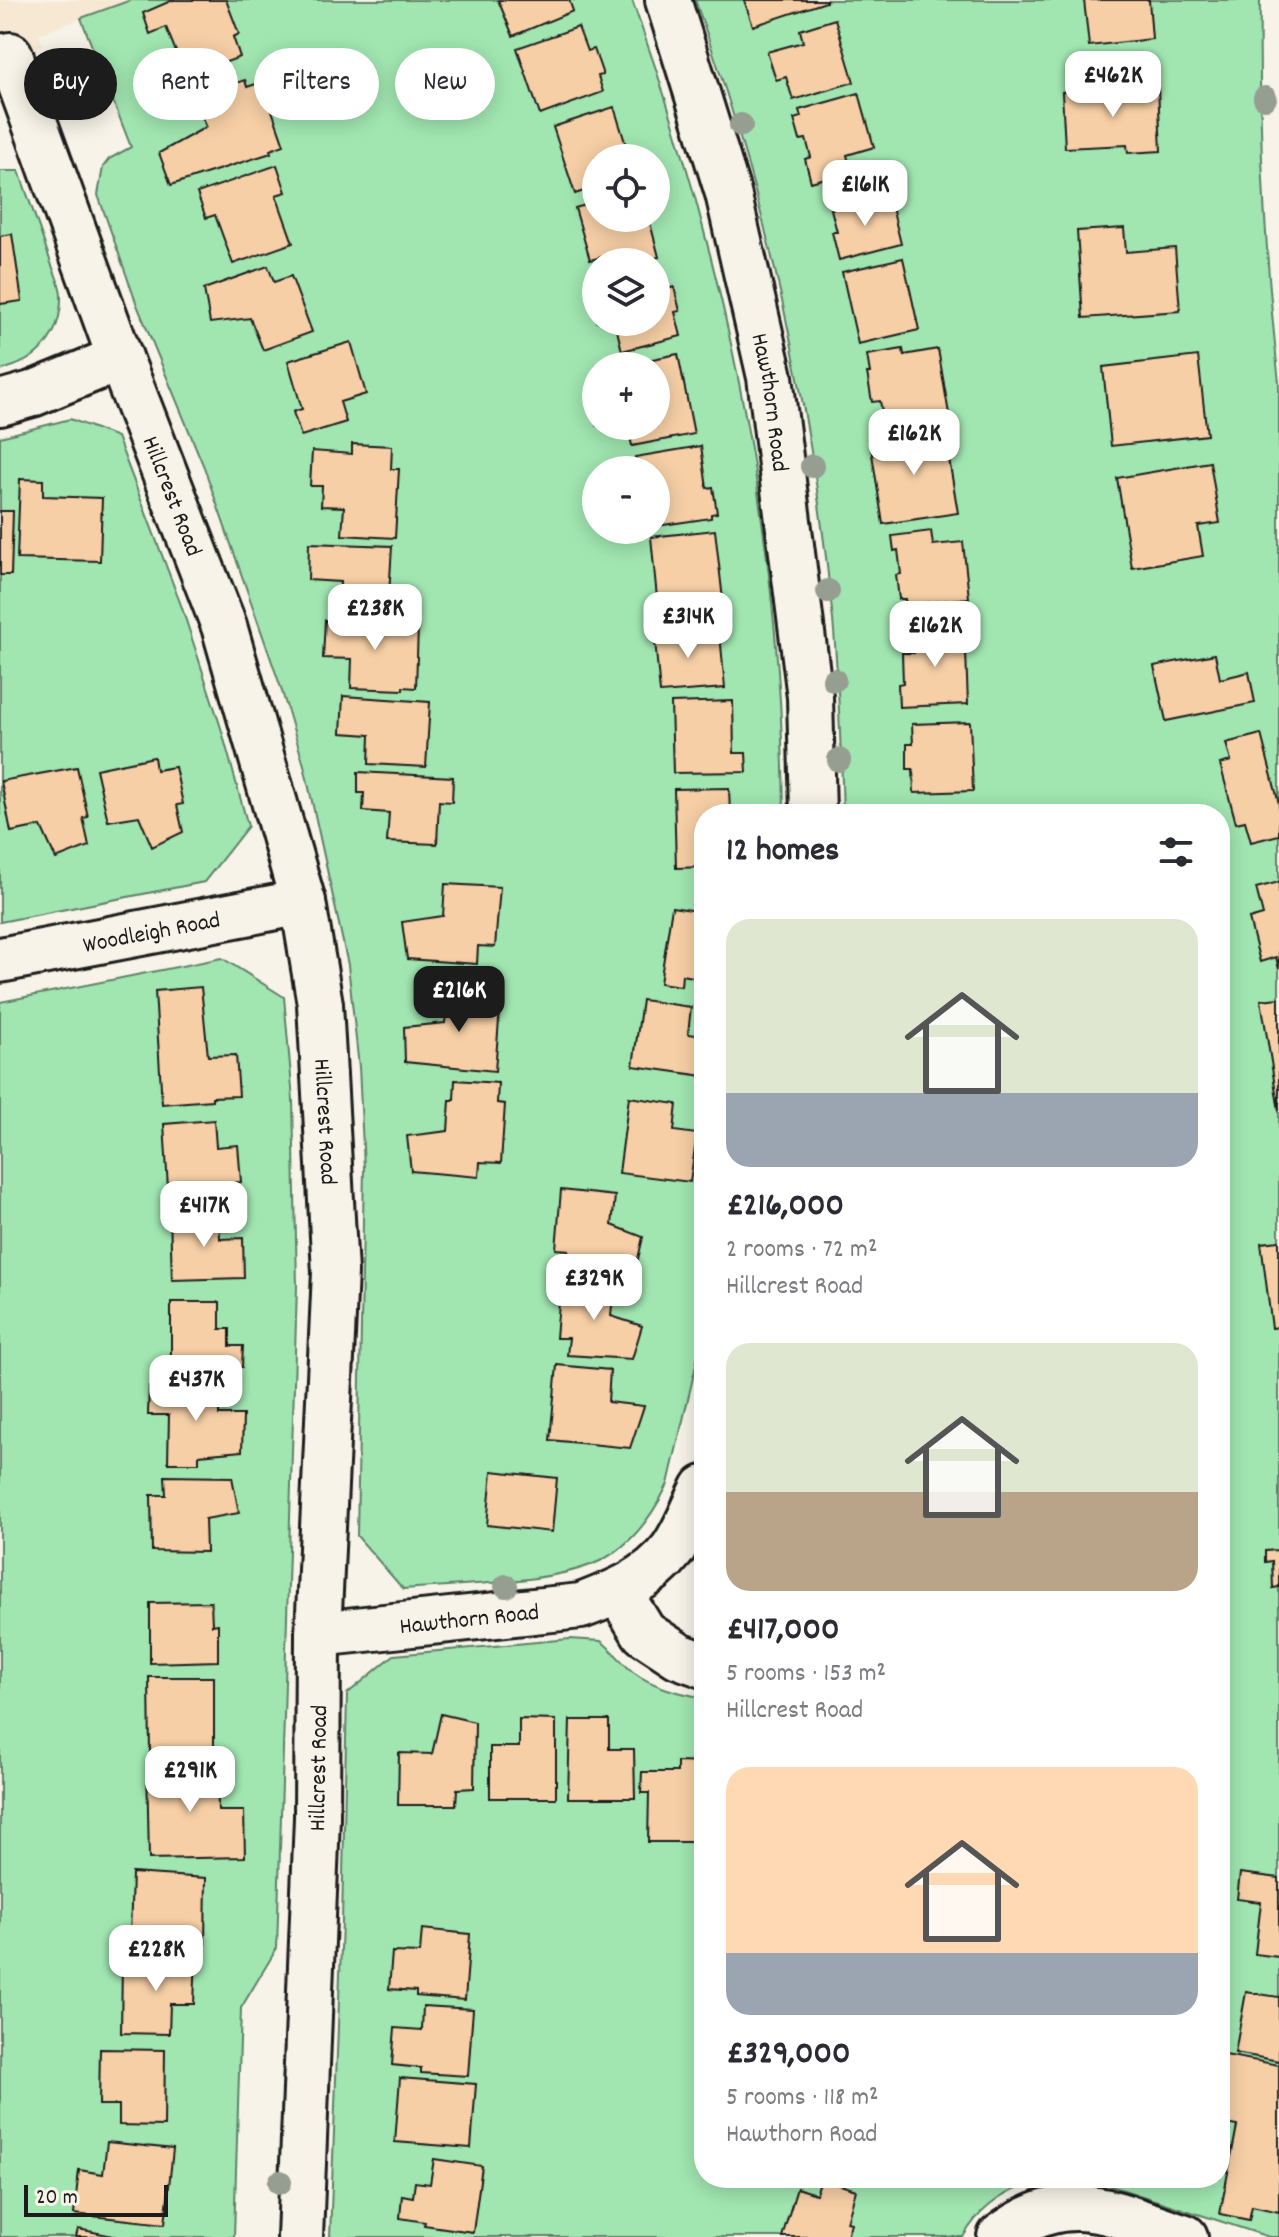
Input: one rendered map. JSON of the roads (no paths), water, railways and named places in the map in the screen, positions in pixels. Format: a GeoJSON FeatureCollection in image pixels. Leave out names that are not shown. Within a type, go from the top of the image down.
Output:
{"type":"FeatureCollection","features":[{"type":"Feature","properties":{"kind":"street","name":"Hawthorn Road"},"geometry":{"type":"LineString","coordinates":[[668,0],[728,193],[770,377],[810,697],[813,804]]}},
{"type":"Feature","properties":{"kind":"street","name":"Hillcrest Road"},"geometry":{"type":"LineString","coordinates":[[10,55],[120,358],[224,626],[303,902],[320,1004],[335,1272],[318,1634],[317,1818],[300,2237]]}},
{"type":"Feature","properties":{"kind":"street"},"geometry":{"type":"LineString","coordinates":[[0,403],[32,394],[120,358]]}},
{"type":"Feature","properties":{"kind":"street","name":"Woodleigh Road"},"geometry":{"type":"LineString","coordinates":[[0,960],[303,902]]}},
{"type":"Feature","properties":{"kind":"street","name":"Hawthorn Road"},"geometry":{"type":"LineString","coordinates":[[318,1634],[539,1613],[581,1606],[619,1592],[648,1575],[673,1549],[694,1508]]}},
{"type":"Feature","properties":{"kind":"street"},"geometry":{"type":"LineString","coordinates":[[619,1592],[644,1633],[679,1656],[694,1661]]}},
{"type":"Feature","properties":{"kind":"street"},"geometry":{"type":"LineString","coordinates":[[1000,2237],[1039,2213],[1060,2207],[1084,2206],[1185,2237]]}}]}
